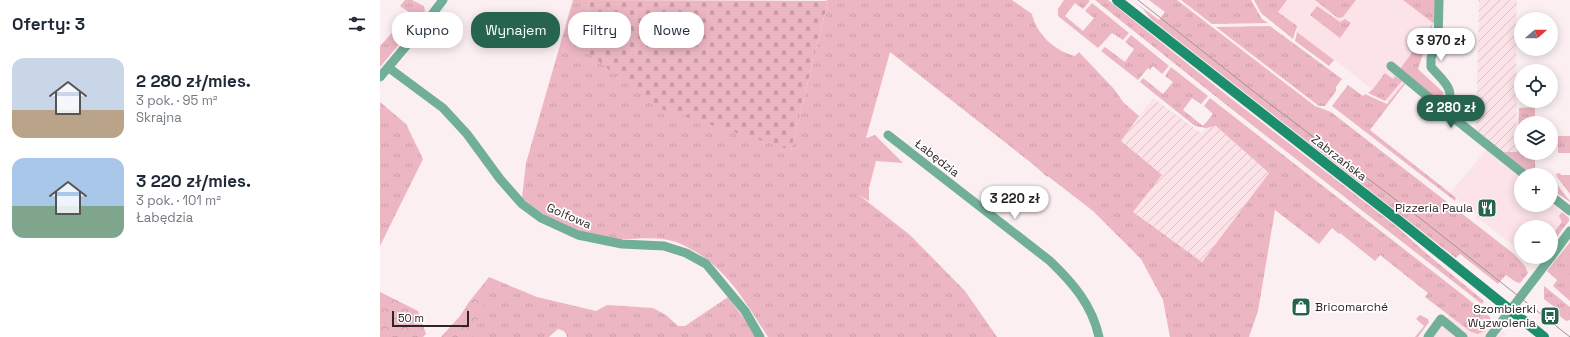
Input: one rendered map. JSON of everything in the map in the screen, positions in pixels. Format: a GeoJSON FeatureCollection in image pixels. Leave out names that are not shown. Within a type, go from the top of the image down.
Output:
{"type":"FeatureCollection","features":[{"type":"Feature","properties":{"kind":"main road","name":"Zabrzańska"},"geometry":{"type":"LineString","coordinates":[[1117,0],[1398,220],[1544,337]]}},
{"type":"Feature","properties":{"kind":"street"},"geometry":{"type":"LineString","coordinates":[[380,77],[390,68],[443,0]]}},
{"type":"Feature","properties":{"kind":"street"},"geometry":{"type":"LineString","coordinates":[[1439,0],[1438,42],[1431,58],[1431,67],[1447,86],[1451,94],[1450,102],[1445,111]]}},
{"type":"Feature","properties":{"kind":"street"},"geometry":{"type":"LineString","coordinates":[[1391,66],[1516,168]]}},
{"type":"Feature","properties":{"kind":"street","name":"Golfowa"},"geometry":{"type":"LineString","coordinates":[[390,68],[443,108],[467,134],[500,179],[522,204],[541,218],[578,235],[622,244],[664,246],[686,253],[706,264],[745,311],[760,337]]}},
{"type":"Feature","properties":{"kind":"street","name":"Łabędzia"},"geometry":{"type":"LineString","coordinates":[[888,135],[1050,261],[1069,279],[1090,311],[1099,337]]}},
{"type":"Feature","properties":{"kind":"street"},"geometry":{"type":"LineString","coordinates":[[1558,202],[1570,211]]}},
{"type":"Feature","properties":{"kind":"street"},"geometry":{"type":"LineString","coordinates":[[1558,247],[1570,231]]}},
{"type":"Feature","properties":{"kind":"street"},"geometry":{"type":"LineString","coordinates":[[1490,337],[1546,264]]}},
{"type":"Feature","properties":{"kind":"street"},"geometry":{"type":"LineString","coordinates":[[1428,337],[1441,319],[1463,337]]}},
{"type":"Feature","properties":{"kind":"shaded area"},"geometry":{"type":"Polygon","coordinates":[[[1268,0],[1428,0],[1433,23],[1395,76],[1405,84],[1390,103],[1295,30],[1294,33],[1268,0]]]}},
{"type":"Feature","properties":{"kind":"shaded area"},"geometry":{"type":"Polygon","coordinates":[[[1479,0],[1517,0],[1517,12],[1514,12],[1514,56],[1516,56],[1516,64],[1514,64],[1514,108],[1517,108],[1517,116],[1514,116],[1514,152],[1504,152],[1476,130],[1479,0]]]}},
{"type":"Feature","properties":{"kind":"shaded area"},"geometry":{"type":"Polygon","coordinates":[[[1153,98],[1202,134],[1206,128],[1216,126],[1269,173],[1202,262],[1133,212],[1121,141],[1153,98]]]}},
{"type":"Feature","properties":{"kind":"shaded area"},"geometry":{"type":"Polygon","coordinates":[[[1487,149],[1514,172],[1514,212],[1558,212],[1558,209],[1569,218],[1558,231],[1558,220],[1514,220],[1514,246],[1476,217],[1477,215],[1450,193],[1487,149]]]}},
{"type":"Feature","properties":{"kind":"shaded area"},"geometry":{"type":"Polygon","coordinates":[[[1449,315],[1471,332],[1478,334],[1484,331],[1491,322],[1506,334],[1501,337],[1433,337],[1449,315]]]}},
{"type":"Feature","properties":{"kind":"green space"},"geometry":{"type":"Polygon","coordinates":[[[405,0],[412,0],[424,6],[425,11],[409,12],[400,6],[405,0]]]}},
{"type":"Feature","properties":{"kind":"green space"},"geometry":{"type":"Polygon","coordinates":[[[573,0],[590,0],[587,12],[570,12],[573,0]]]}},
{"type":"Feature","properties":{"kind":"green space"},"geometry":{"type":"Polygon","coordinates":[[[590,0],[828,1],[791,150],[661,109],[581,48],[631,48],[631,12],[587,12],[590,0]]]}},
{"type":"Feature","properties":{"kind":"green space"},"geometry":{"type":"Polygon","coordinates":[[[825,0],[1012,0],[1032,14],[1034,21],[1042,35],[1054,46],[1068,54],[1075,56],[1079,52],[1114,89],[1124,103],[1139,116],[1121,141],[1162,175],[1133,212],[1202,262],[1269,173],[1216,126],[1206,128],[1195,126],[1140,82],[1143,78],[1163,94],[1173,82],[1165,76],[1171,67],[1208,96],[1201,104],[1192,98],[1183,110],[1203,126],[1213,114],[1204,106],[1210,98],[1463,295],[1490,317],[1491,322],[1484,331],[1478,334],[1471,332],[1425,297],[1428,293],[1380,255],[1375,261],[1332,228],[1319,244],[1275,210],[1258,311],[1249,337],[1170,337],[1163,300],[1141,259],[1093,211],[1046,176],[890,52],[866,138],[875,135],[903,163],[876,161],[869,188],[869,201],[859,195],[910,235],[965,291],[997,337],[768,337],[750,308],[730,282],[706,259],[692,250],[676,242],[663,239],[622,239],[595,236],[578,231],[554,221],[522,198],[526,163],[568,17],[568,48],[582,48],[791,150],[828,1],[825,0]]]}},
{"type":"Feature","properties":{"kind":"green space"},"geometry":{"type":"Polygon","coordinates":[[[1064,0],[1090,1],[1083,9],[1075,3],[1065,16],[1083,31],[1094,18],[1085,11],[1092,3],[1129,33],[1123,40],[1112,33],[1098,48],[1058,16],[1058,9],[1064,0]]]}},
{"type":"Feature","properties":{"kind":"green space"},"geometry":{"type":"Polygon","coordinates":[[[1095,0],[1108,0],[1229,97],[1397,227],[1484,301],[1482,304],[1224,103],[1095,0]]]}},
{"type":"Feature","properties":{"kind":"green space"},"geometry":{"type":"Polygon","coordinates":[[[1132,0],[1159,20],[1165,12],[1149,0],[1177,0],[1315,106],[1331,112],[1514,254],[1514,264],[1523,264],[1528,273],[1520,283],[1506,275],[1498,284],[1460,254],[1456,258],[1151,19],[1143,9],[1132,0]]]}},
{"type":"Feature","properties":{"kind":"green space"},"geometry":{"type":"Polygon","coordinates":[[[1181,0],[1251,0],[1262,19],[1268,23],[1212,24],[1181,0]]]}},
{"type":"Feature","properties":{"kind":"green space"},"geometry":{"type":"Polygon","coordinates":[[[1254,0],[1287,0],[1278,12],[1297,26],[1293,39],[1261,13],[1254,0]]]}},
{"type":"Feature","properties":{"kind":"green space"},"geometry":{"type":"Polygon","coordinates":[[[1315,0],[1356,0],[1343,17],[1338,18],[1315,0]]]}},
{"type":"Feature","properties":{"kind":"green space"},"geometry":{"type":"Polygon","coordinates":[[[1403,0],[1435,0],[1435,22],[1433,23],[1403,0]]]}},
{"type":"Feature","properties":{"kind":"green space"},"geometry":{"type":"Polygon","coordinates":[[[1317,6],[1340,22],[1345,19],[1351,23],[1340,38],[1310,15],[1317,6]]]}},
{"type":"Feature","properties":{"kind":"green space"},"geometry":{"type":"Polygon","coordinates":[[[1433,23],[1418,69],[1444,93],[1438,100],[1400,69],[1433,23]]]}},
{"type":"Feature","properties":{"kind":"green space"},"geometry":{"type":"Polygon","coordinates":[[[1270,26],[1342,79],[1336,87],[1336,91],[1325,106],[1319,106],[1216,27],[1270,26]]]}},
{"type":"Feature","properties":{"kind":"green space"},"geometry":{"type":"Polygon","coordinates":[[[1297,32],[1334,60],[1329,66],[1295,41],[1297,32]]]}},
{"type":"Feature","properties":{"kind":"green space"},"geometry":{"type":"Polygon","coordinates":[[[392,33],[392,48],[396,48],[380,67],[380,46],[392,33]]]}},
{"type":"Feature","properties":{"kind":"green space"},"geometry":{"type":"Polygon","coordinates":[[[1131,35],[1169,66],[1162,74],[1153,66],[1150,70],[1148,68],[1138,80],[1101,51],[1105,47],[1125,62],[1134,49],[1125,42],[1131,35]]]}},
{"type":"Feature","properties":{"kind":"green space"},"geometry":{"type":"Polygon","coordinates":[[[1385,73],[1393,79],[1395,76],[1402,81],[1385,101],[1368,93],[1373,89],[1385,73]]]}},
{"type":"Feature","properties":{"kind":"green space"},"geometry":{"type":"Polygon","coordinates":[[[1404,83],[1405,84],[1370,130],[1456,198],[1455,201],[1332,106],[1348,85],[1363,96],[1365,94],[1387,104],[1404,83]]]}},
{"type":"Feature","properties":{"kind":"green space"},"geometry":{"type":"Polygon","coordinates":[[[380,102],[406,124],[423,159],[380,246],[380,102]]]}},
{"type":"Feature","properties":{"kind":"green space"},"geometry":{"type":"Polygon","coordinates":[[[1519,108],[1535,108],[1535,116],[1519,116],[1519,108]]]}},
{"type":"Feature","properties":{"kind":"green space"},"geometry":{"type":"Polygon","coordinates":[[[1558,136],[1570,136],[1570,153],[1558,153],[1558,136]]]}},
{"type":"Feature","properties":{"kind":"green space"},"geometry":{"type":"Polygon","coordinates":[[[1504,152],[1514,152],[1514,160],[1535,160],[1535,168],[1524,168],[1504,152]]]}},
{"type":"Feature","properties":{"kind":"green space"},"geometry":{"type":"Polygon","coordinates":[[[1558,174],[1570,175],[1570,194],[1558,178],[1558,174]]]}},
{"type":"Feature","properties":{"kind":"green space"},"geometry":{"type":"Polygon","coordinates":[[[1558,186],[1570,201],[1558,194],[1558,186]]]}},
{"type":"Feature","properties":{"kind":"green space"},"geometry":{"type":"Polygon","coordinates":[[[1562,212],[1569,218],[1569,221],[1558,235],[1558,227],[1562,222],[1559,216],[1562,212]]]}},
{"type":"Feature","properties":{"kind":"green space"},"geometry":{"type":"Polygon","coordinates":[[[1570,242],[1570,301],[1553,286],[1557,280],[1547,271],[1553,264],[1558,264],[1558,257],[1570,242]]]}},
{"type":"Feature","properties":{"kind":"green space"},"geometry":{"type":"Polygon","coordinates":[[[489,277],[537,297],[596,311],[607,305],[653,308],[666,315],[678,326],[685,326],[728,297],[756,337],[567,337],[564,332],[558,329],[549,337],[441,337],[460,316],[489,277]]]}},
{"type":"Feature","properties":{"kind":"green space"},"geometry":{"type":"Polygon","coordinates":[[[1544,286],[1570,307],[1570,320],[1566,321],[1555,312],[1557,309],[1544,299],[1544,286]]]}},
{"type":"Feature","properties":{"kind":"green space"},"geometry":{"type":"Polygon","coordinates":[[[380,292],[418,311],[426,334],[423,337],[380,337],[380,292]]]}},
{"type":"Feature","properties":{"kind":"green space"},"geometry":{"type":"Polygon","coordinates":[[[475,295],[487,298],[479,315],[473,337],[443,337],[461,317],[475,295]]]}},
{"type":"Feature","properties":{"kind":"green space"},"geometry":{"type":"Polygon","coordinates":[[[1420,315],[1428,319],[1429,322],[1418,337],[1415,337],[1424,326],[1416,319],[1420,315]]]}},
{"type":"Feature","properties":{"kind":"tram line"},"geometry":{"type":"LineString","coordinates":[[1138,0],[1253,91],[1421,219],[1570,337]]}},
{"type":"Feature","properties":{"kind":"place","name":"Pizzeria Paula"},"geometry":{"type":"Point","coordinates":[1487,208]}},
{"type":"Feature","properties":{"kind":"place","name":"Bricomarché"},"geometry":{"type":"Point","coordinates":[1301,307]}},
{"type":"Feature","properties":{"kind":"place","name":"Szombierki Wyzwolenia"},"geometry":{"type":"Point","coordinates":[1550,316]}}]}
